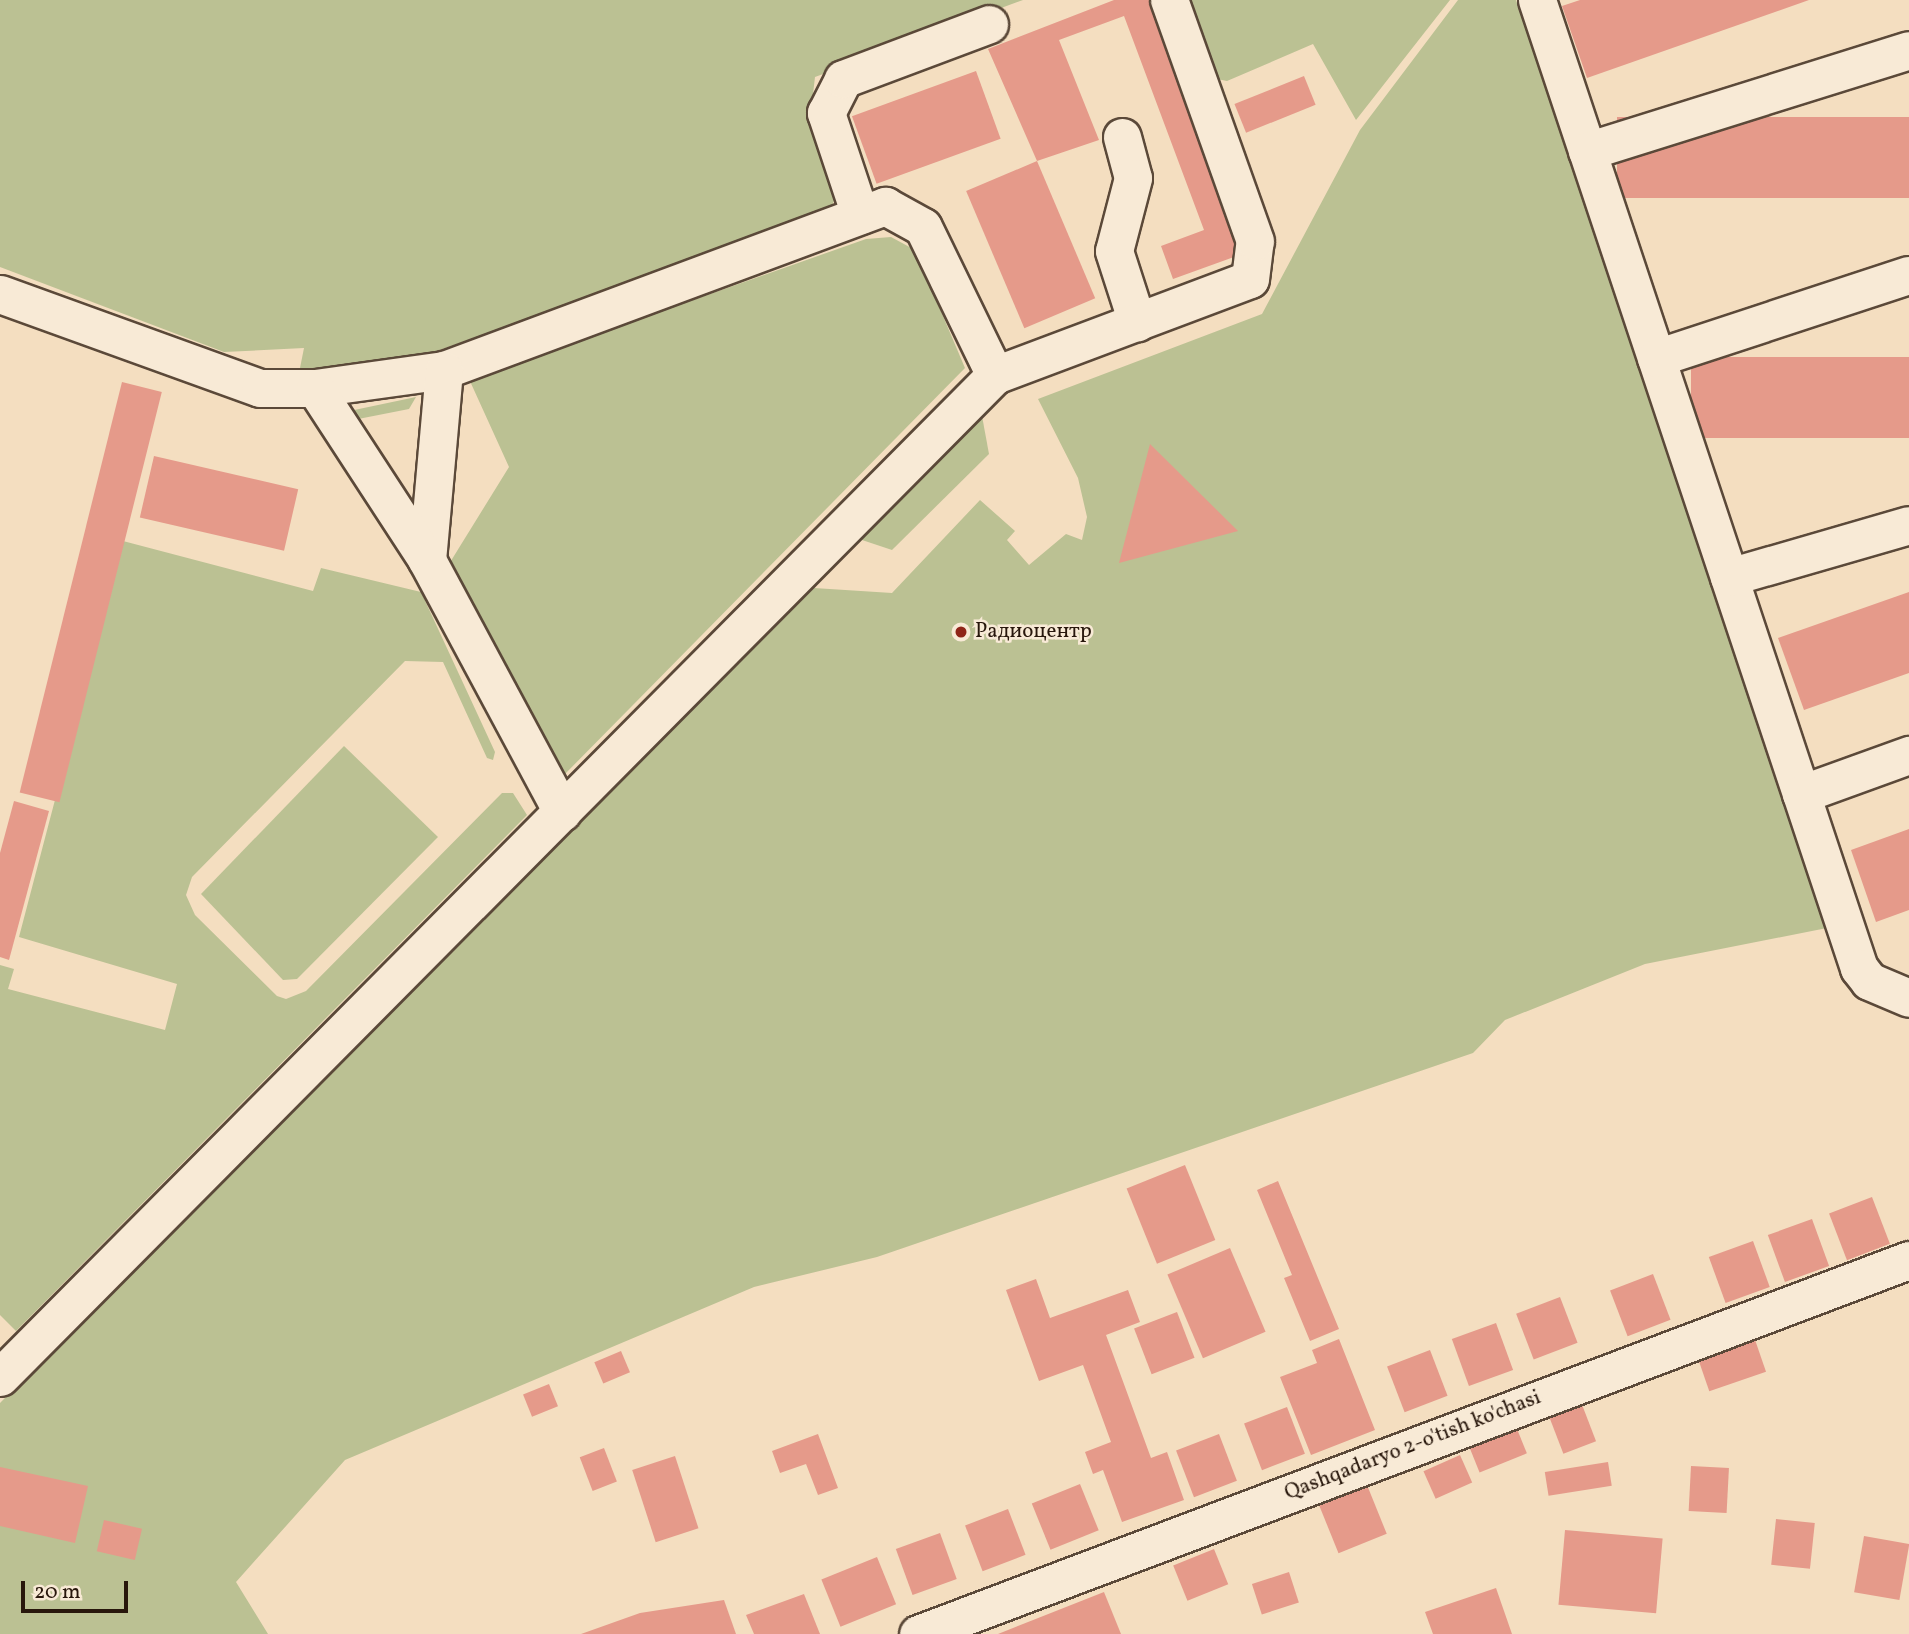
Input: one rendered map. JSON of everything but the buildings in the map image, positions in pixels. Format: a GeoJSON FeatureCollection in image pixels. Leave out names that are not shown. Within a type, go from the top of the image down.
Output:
{"type":"FeatureCollection","features":[{"type":"Feature","properties":{"kind":"street"},"geometry":{"type":"LineString","coordinates":[[1,1371],[562,812],[995,375],[1250,279],[1255,241],[1169,0]]}},
{"type":"Feature","properties":{"kind":"street"},"geometry":{"type":"LineString","coordinates":[[1537,0],[1859,968],[1869,981],[1909,998]]}},
{"type":"Feature","properties":{"kind":"street"},"geometry":{"type":"LineString","coordinates":[[860,215],[826,113],[843,79],[989,24]]}},
{"type":"Feature","properties":{"kind":"street"},"geometry":{"type":"LineString","coordinates":[[1587,151],[1909,50]]}},
{"type":"Feature","properties":{"kind":"street"},"geometry":{"type":"LineString","coordinates":[[1122,137],[1133,178],[1114,251],[1137,322]]}},
{"type":"Feature","properties":{"kind":"street"},"geometry":{"type":"LineString","coordinates":[[0,294],[260,388],[315,388],[444,370],[885,205],[923,227],[995,375]]}},
{"type":"Feature","properties":{"kind":"street"},"geometry":{"type":"LineString","coordinates":[[1656,358],[1909,275]]}},
{"type":"Feature","properties":{"kind":"street"},"geometry":{"type":"LineString","coordinates":[[427,560],[444,370]]}},
{"type":"Feature","properties":{"kind":"street"},"geometry":{"type":"LineString","coordinates":[[315,388],[427,560],[562,812]]}},
{"type":"Feature","properties":{"kind":"street"},"geometry":{"type":"LineString","coordinates":[[1729,577],[1909,525]]}},
{"type":"Feature","properties":{"kind":"street"},"geometry":{"type":"LineString","coordinates":[[1801,793],[1909,755]]}},
{"type":"Feature","properties":{"kind":"street","name":"Qashqadaryo 2-o'tish ko'chasi"},"geometry":{"type":"LineString","coordinates":[[918,1634],[1909,1260]]}},
{"type":"Feature","properties":{"kind":"green space"},"geometry":{"type":"Polygon","coordinates":[[[0,0],[1023,0],[815,77],[810,120],[840,185],[830,211],[406,362],[318,371],[300,368],[304,348],[224,352],[0,267],[0,0]]]}},
{"type":"Feature","properties":{"kind":"green space"},"geometry":{"type":"Polygon","coordinates":[[[1190,0],[1450,0],[1356,120],[1313,44],[1227,81],[1217,79],[1190,0]]]}},
{"type":"Feature","properties":{"kind":"green space"},"geometry":{"type":"Polygon","coordinates":[[[1458,0],[1516,0],[1827,928],[1645,964],[1505,1020],[1473,1053],[877,1257],[754,1287],[345,1460],[236,1582],[268,1634],[0,1634],[0,1403],[814,588],[892,593],[980,500],[1015,531],[1007,540],[1029,565],[1066,534],[1082,540],[1087,517],[1078,478],[1038,399],[1262,314],[1360,130],[1458,0]]]}},
{"type":"Feature","properties":{"kind":"green space"},"geometry":{"type":"Polygon","coordinates":[[[891,237],[915,250],[965,368],[565,774],[449,564],[509,467],[469,379],[866,239],[891,237]]]}},
{"type":"Feature","properties":{"kind":"green space"},"geometry":{"type":"Polygon","coordinates":[[[416,397],[409,409],[348,421],[340,413],[416,397]]]}},
{"type":"Feature","properties":{"kind":"green space"},"geometry":{"type":"Polygon","coordinates":[[[982,416],[989,454],[892,550],[859,539],[982,416]]]}},
{"type":"Feature","properties":{"kind":"green space"},"geometry":{"type":"Polygon","coordinates":[[[123,541],[313,591],[321,568],[421,592],[495,752],[493,760],[487,758],[443,662],[405,661],[192,877],[186,895],[195,915],[277,996],[286,999],[306,991],[502,793],[513,793],[527,815],[16,1331],[0,1315],[0,965],[14,969],[8,989],[165,1030],[177,984],[19,937],[123,541]]]}},
{"type":"Feature","properties":{"kind":"green space"},"geometry":{"type":"Polygon","coordinates":[[[344,746],[438,837],[297,979],[283,980],[201,894],[344,746]]]}},
{"type":"Feature","properties":{"kind":"place","name":"Радиоцентр"},"geometry":{"type":"Point","coordinates":[961,632]}}]}
